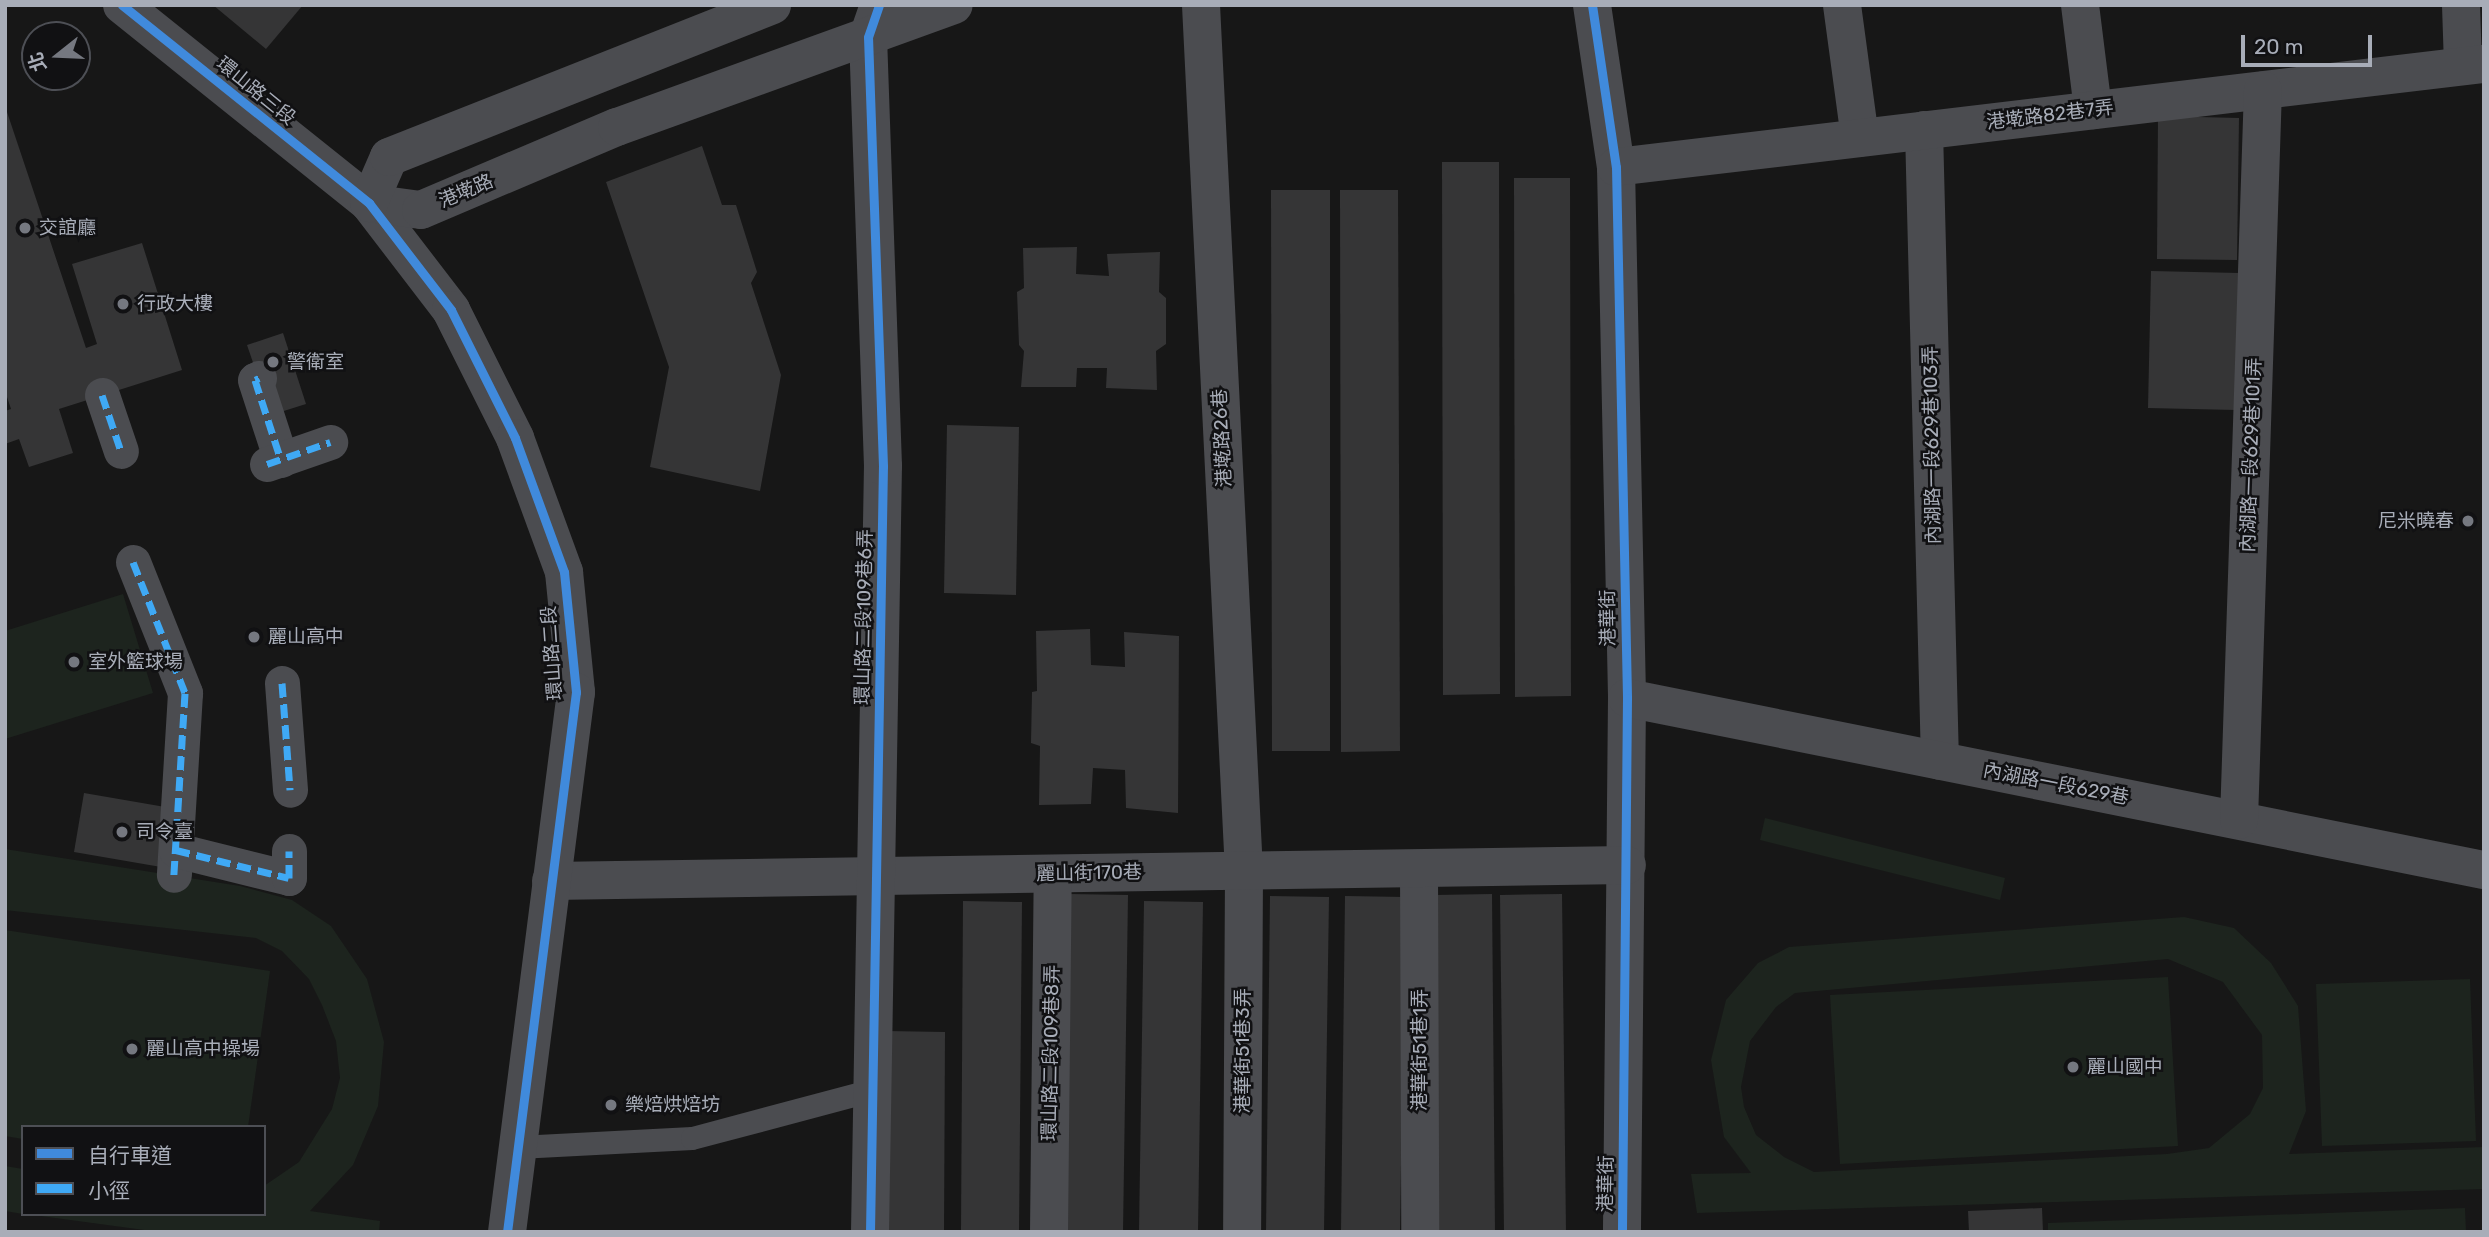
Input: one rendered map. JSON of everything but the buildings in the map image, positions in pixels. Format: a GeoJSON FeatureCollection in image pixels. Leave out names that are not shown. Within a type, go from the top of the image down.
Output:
{"type":"FeatureCollection","features":[{"type":"Feature","properties":{"kind":"street","name":"環山路三段"},"geometry":{"type":"LineString","coordinates":[[122,5],[369,203]]}},
{"type":"Feature","properties":{"kind":"street"},"geometry":{"type":"LineString","coordinates":[[369,203],[389,157],[772,5]]}},
{"type":"Feature","properties":{"kind":"street","name":"港墘路"},"geometry":{"type":"LineString","coordinates":[[369,203],[421,210],[873,21],[954,5]]}},
{"type":"Feature","properties":{"kind":"street","name":"港墘路26巷"},"geometry":{"type":"LineString","coordinates":[[1201,5],[1244,871]]}},
{"type":"Feature","properties":{"kind":"street","name":"港華街"},"geometry":{"type":"LineString","coordinates":[[1592,5],[1616,167],[1627,698],[1622,1232]]}},
{"type":"Feature","properties":{"kind":"street"},"geometry":{"type":"LineString","coordinates":[[1842,5],[1860,138]]}},
{"type":"Feature","properties":{"kind":"street"},"geometry":{"type":"LineString","coordinates":[[2080,5],[2093,110]]}},
{"type":"Feature","properties":{"kind":"street"},"geometry":{"type":"LineString","coordinates":[[2461,5],[2473,65]]}},
{"type":"Feature","properties":{"kind":"street","name":"環山路二段109巷6弄"},"geometry":{"type":"LineString","coordinates":[[870,1232],[883,466],[873,21]]}},
{"type":"Feature","properties":{"kind":"street","name":"港墘路82巷7弄"},"geometry":{"type":"LineString","coordinates":[[1616,167],[2473,65]]}},
{"type":"Feature","properties":{"kind":"street","name":"內湖路一段629巷101弄"},"geometry":{"type":"LineString","coordinates":[[2239,820],[2263,90]]}},
{"type":"Feature","properties":{"kind":"street","name":"內湖路一段629巷103弄"},"geometry":{"type":"LineString","coordinates":[[1924,130],[1940,761]]}},
{"type":"Feature","properties":{"kind":"street","name":"環山路二段"},"geometry":{"type":"LineString","coordinates":[[369,203],[451,310],[515,438],[564,572],[576,692],[507,1232]]}},
{"type":"Feature","properties":{"kind":"street"},"geometry":{"type":"LineString","coordinates":[[259,378],[255,380],[274,462],[330,442]]}},
{"type":"Feature","properties":{"kind":"street"},"geometry":{"type":"LineString","coordinates":[[102,395],[121,451]]}},
{"type":"Feature","properties":{"kind":"street"},"geometry":{"type":"LineString","coordinates":[[133,562],[185,693],[175,863],[289,878],[289,851]]}},
{"type":"Feature","properties":{"kind":"street"},"geometry":{"type":"LineString","coordinates":[[282,683],[290,790]]}},
{"type":"Feature","properties":{"kind":"street","name":"內湖路一段629巷"},"geometry":{"type":"LineString","coordinates":[[1627,698],[2484,870]]}},
{"type":"Feature","properties":{"kind":"street","name":"麗山街170巷"},"geometry":{"type":"LineString","coordinates":[[551,881],[1627,865]]}},
{"type":"Feature","properties":{"kind":"street","name":"港華街51巷1弄"},"geometry":{"type":"LineString","coordinates":[[1419,869],[1420,1232]]}},
{"type":"Feature","properties":{"kind":"street","name":"港華街51巷3弄"},"geometry":{"type":"LineString","coordinates":[[1242,1232],[1244,871]]}},
{"type":"Feature","properties":{"kind":"street","name":"環山路二段109巷8弄"},"geometry":{"type":"LineString","coordinates":[[1049,1232],[1052,874]]}},
{"type":"Feature","properties":{"kind":"lane"},"geometry":{"type":"LineString","coordinates":[[517,1147],[692,1138],[873,1090]]}},
{"type":"Feature","properties":{"kind":"shaded area","name":"室外籃球場"},"geometry":{"type":"Polygon","coordinates":[[[123,594],[153,693],[5,739],[5,631],[123,594]]]}},
{"type":"Feature","properties":{"kind":"shaded area"},"geometry":{"type":"Polygon","coordinates":[[[1765,818],[2005,878],[2000,900],[1760,840],[1765,818]]]}},
{"type":"Feature","properties":{"kind":"shaded area"},"geometry":{"type":"Polygon","coordinates":[[[5,849],[240,886],[292,900],[331,926],[367,979],[384,1042],[378,1106],[353,1165],[310,1211],[380,1221],[379,1232],[159,1232],[41,1216],[266,1216],[266,1185],[299,1162],[332,1109],[340,1078],[336,1041],[309,979],[282,951],[256,938],[5,910],[5,849]]]}},
{"type":"Feature","properties":{"kind":"shaded area"},"geometry":{"type":"Polygon","coordinates":[[[2184,917],[2234,928],[2271,963],[2298,1006],[2306,1111],[2289,1154],[2484,1147],[2484,1189],[1697,1213],[1691,1174],[1751,1173],[1724,1137],[1711,1060],[1726,1000],[1758,963],[1789,947],[2184,917]],[[2168,959],[1795,993],[1776,1007],[1750,1041],[1741,1087],[1744,1107],[1756,1135],[1784,1157],[1814,1172],[2167,1154],[2209,1148],[2250,1114],[2263,1088],[2262,1035],[2223,982],[2168,959]]]}},
{"type":"Feature","properties":{"kind":"shaded area","name":"麗山高中操場"},"geometry":{"type":"Polygon","coordinates":[[[5,930],[270,971],[248,1125],[21,1125],[21,1139],[5,1136],[5,930]]]}},
{"type":"Feature","properties":{"kind":"shaded area"},"geometry":{"type":"Polygon","coordinates":[[[2168,977],[2178,1146],[1840,1164],[1830,995],[2168,977]]]}},
{"type":"Feature","properties":{"kind":"shaded area"},"geometry":{"type":"Polygon","coordinates":[[[2470,979],[2476,1141],[2322,1146],[2316,984],[2470,979]]]}},
{"type":"Feature","properties":{"kind":"shaded area"},"geometry":{"type":"Polygon","coordinates":[[[5,1166],[21,1169],[21,1214],[5,1211],[5,1166]]]}},
{"type":"Feature","properties":{"kind":"shaded area"},"geometry":{"type":"Polygon","coordinates":[[[2465,1208],[2466,1232],[2048,1232],[2048,1223],[2465,1208]]]}},
{"type":"Feature","properties":{"kind":"marked path"},"geometry":{"type":"LineString","coordinates":[[259,378],[255,380],[281,460]]}},
{"type":"Feature","properties":{"kind":"marked path"},"geometry":{"type":"LineString","coordinates":[[102,395],[121,451]]}},
{"type":"Feature","properties":{"kind":"marked path"},"geometry":{"type":"LineString","coordinates":[[267,464],[330,442]]}},
{"type":"Feature","properties":{"kind":"marked path"},"geometry":{"type":"LineString","coordinates":[[133,562],[185,693],[174,875]]}},
{"type":"Feature","properties":{"kind":"marked path"},"geometry":{"type":"LineString","coordinates":[[282,683],[290,790]]}},
{"type":"Feature","properties":{"kind":"marked path"},"geometry":{"type":"LineString","coordinates":[[176,850],[289,878],[289,851]]}},
{"type":"Feature","properties":{"kind":"cycle path"},"geometry":{"type":"LineString","coordinates":[[122,5],[369,203],[451,310],[515,438],[564,572],[576,692],[507,1232]]}},
{"type":"Feature","properties":{"kind":"cycle path"},"geometry":{"type":"LineString","coordinates":[[870,1232],[883,466],[868,37],[879,5]]}},
{"type":"Feature","properties":{"kind":"cycle path"},"geometry":{"type":"LineString","coordinates":[[1592,5],[1616,167],[1627,698],[1622,1232]]}},
{"type":"Feature","properties":{"kind":"place","name":"交誼廳"},"geometry":{"type":"Point","coordinates":[25,228]}},
{"type":"Feature","properties":{"kind":"place","name":"行政大樓"},"geometry":{"type":"Point","coordinates":[123,304]}},
{"type":"Feature","properties":{"kind":"place","name":"警衛室"},"geometry":{"type":"Point","coordinates":[273,362]}},
{"type":"Feature","properties":{"kind":"place","name":"尼米曉春"},"geometry":{"type":"Point","coordinates":[2468,521]}},
{"type":"Feature","properties":{"kind":"place","name":"麗山高中"},"geometry":{"type":"Point","coordinates":[254,637]}},
{"type":"Feature","properties":{"kind":"place","name":"室外籃球場"},"geometry":{"type":"Point","coordinates":[74,662]}},
{"type":"Feature","properties":{"kind":"place","name":"司令臺"},"geometry":{"type":"Point","coordinates":[122,832]}},
{"type":"Feature","properties":{"kind":"place","name":"麗山高中操場"},"geometry":{"type":"Point","coordinates":[132,1049]}},
{"type":"Feature","properties":{"kind":"place","name":"麗山國中"},"geometry":{"type":"Point","coordinates":[2073,1067]}},
{"type":"Feature","properties":{"kind":"place","name":"樂焙烘焙坊"},"geometry":{"type":"Point","coordinates":[611,1105]}}]}
